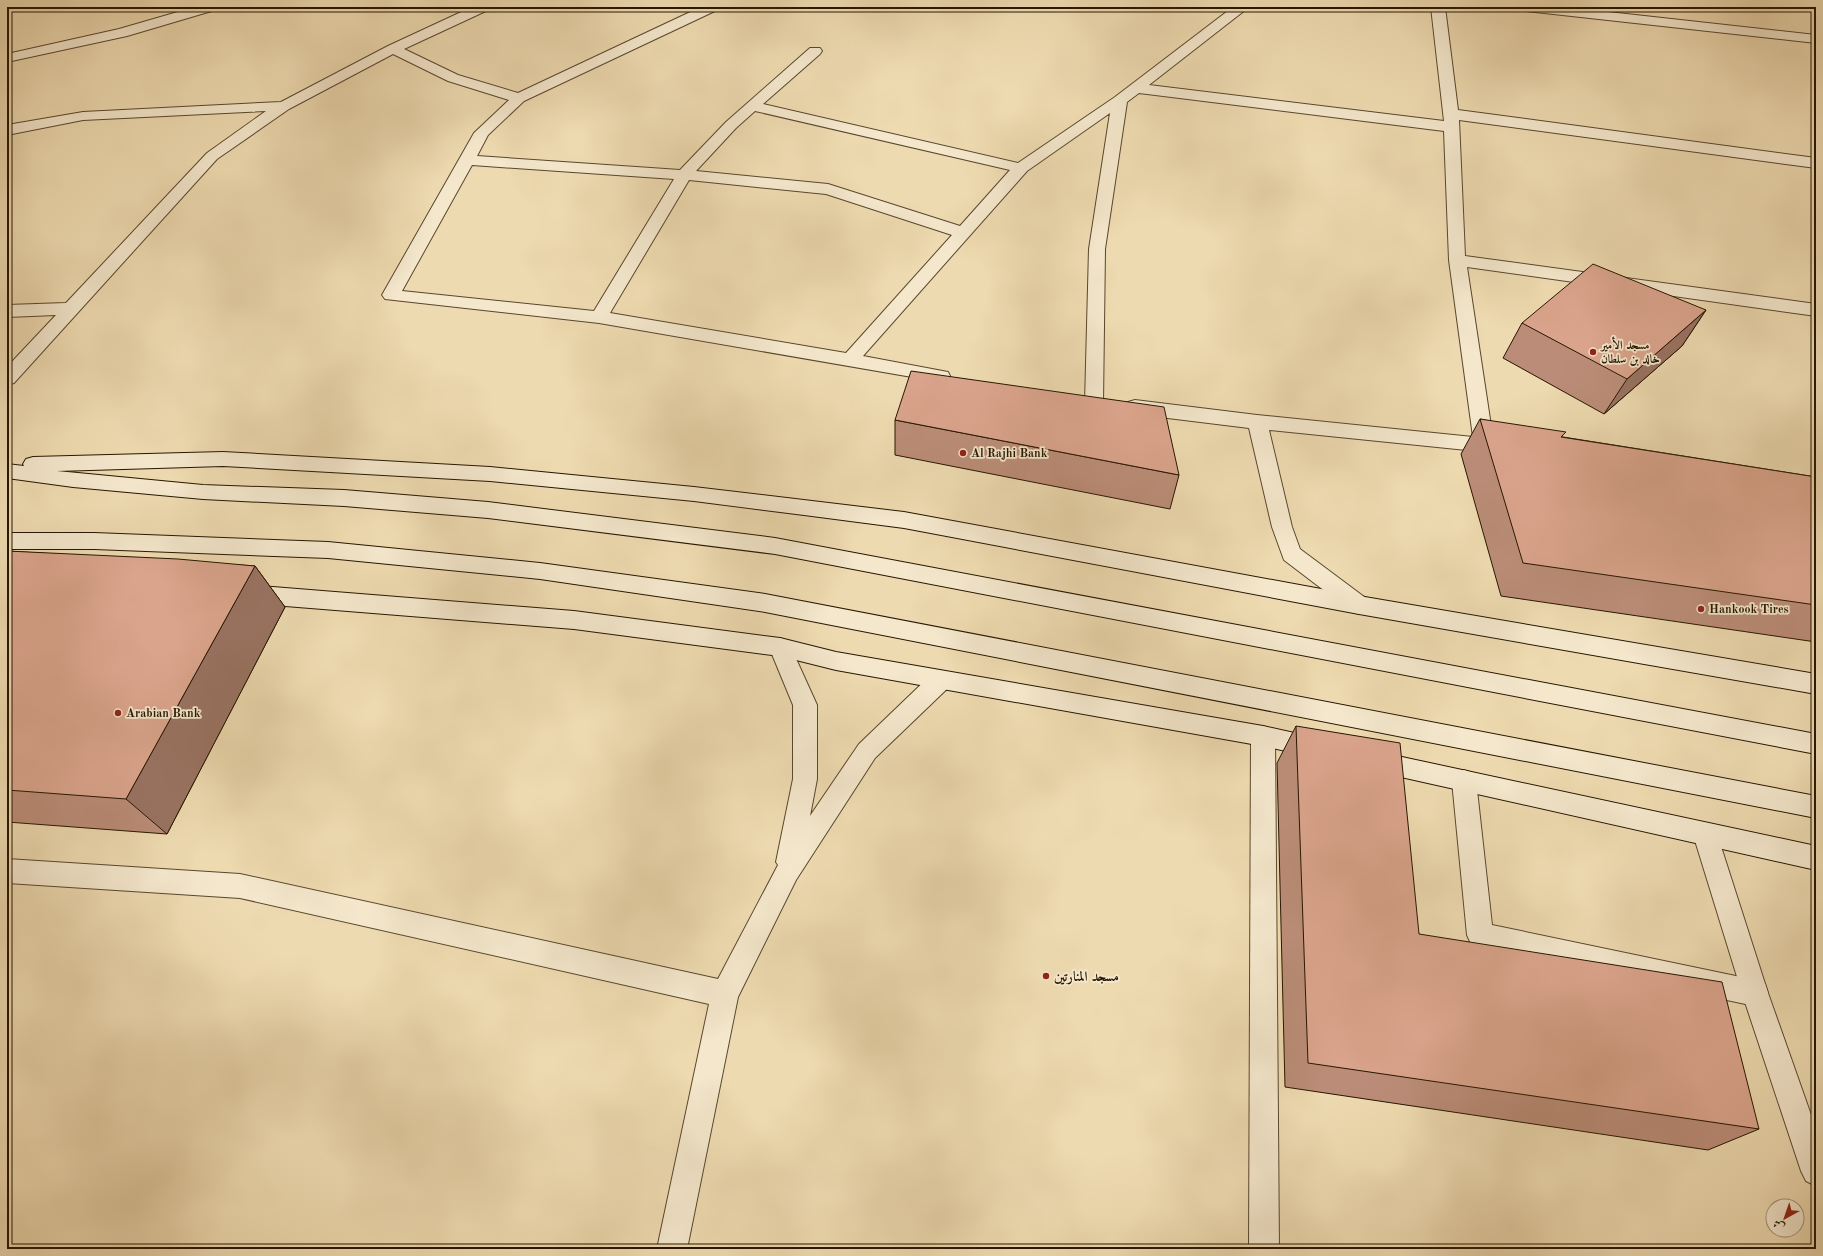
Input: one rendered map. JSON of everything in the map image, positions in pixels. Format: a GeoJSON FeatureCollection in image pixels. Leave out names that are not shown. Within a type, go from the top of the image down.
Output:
{"type":"FeatureCollection","features":[{"type":"Feature","properties":{"kind":"street"},"geometry":{"type":"LineString","coordinates":[[7,58],[122,34],[210,7]]}},
{"type":"Feature","properties":{"kind":"street"},"geometry":{"type":"LineString","coordinates":[[7,379],[212,156],[284,106],[393,49],[483,7]]}},
{"type":"Feature","properties":{"kind":"street"},"geometry":{"type":"LineString","coordinates":[[712,7],[634,46],[519,98],[482,133],[391,295],[599,317],[960,379]]}},
{"type":"Feature","properties":{"kind":"street"},"geometry":{"type":"LineString","coordinates":[[850,360],[1022,168],[1120,100],[1242,7]]}},
{"type":"Feature","properties":{"kind":"street"},"geometry":{"type":"LineString","coordinates":[[1438,7],[1451,121],[1458,260],[1484,444]]}},
{"type":"Feature","properties":{"kind":"street"},"geometry":{"type":"LineString","coordinates":[[1526,7],[1816,39]]}},
{"type":"Feature","properties":{"kind":"street"},"geometry":{"type":"LineString","coordinates":[[393,49],[453,78],[519,98]]}},
{"type":"Feature","properties":{"kind":"street"},"geometry":{"type":"LineString","coordinates":[[599,317],[684,175],[731,125],[815,51]]}},
{"type":"Feature","properties":{"kind":"street"},"geometry":{"type":"LineString","coordinates":[[1135,88],[1451,121],[1816,163]]}},
{"type":"Feature","properties":{"kind":"street"},"geometry":{"type":"LineString","coordinates":[[1120,100],[1098,250],[1099,403],[1257,422],[1484,444],[1515,449]]}},
{"type":"Feature","properties":{"kind":"street"},"geometry":{"type":"LineString","coordinates":[[7,130],[83,116],[284,106]]}},
{"type":"Feature","properties":{"kind":"street"},"geometry":{"type":"LineString","coordinates":[[752,106],[1022,168]]}},
{"type":"Feature","properties":{"kind":"street"},"geometry":{"type":"LineString","coordinates":[[466,160],[684,175],[828,189],[964,233]]}},
{"type":"Feature","properties":{"kind":"street"},"geometry":{"type":"LineString","coordinates":[[1458,260],[1816,310]]}},
{"type":"Feature","properties":{"kind":"street"},"geometry":{"type":"LineString","coordinates":[[7,311],[70,309]]}},
{"type":"Feature","properties":{"kind":"street"},"geometry":{"type":"LineString","coordinates":[[1257,422],[1282,527],[1291,554],[1359,605]]}},
{"type":"Feature","properties":{"kind":"street"},"geometry":{"type":"LineString","coordinates":[[7,465],[224,459],[490,474],[694,494],[904,520],[1359,605],[1816,684]]}},
{"type":"Feature","properties":{"kind":"street"},"geometry":{"type":"LineString","coordinates":[[7,471],[73,480],[203,492],[344,498],[488,510],[775,546],[1816,744]]}},
{"type":"Feature","properties":{"kind":"street"},"geometry":{"type":"LineString","coordinates":[[7,542],[94,541],[328,550],[540,570],[765,603],[1816,807]]}},
{"type":"Feature","properties":{"kind":"street"},"geometry":{"type":"LineString","coordinates":[[226,592],[574,620],[780,647],[836,661],[1263,736],[1816,858]]}},
{"type":"Feature","properties":{"kind":"street"},"geometry":{"type":"LineString","coordinates":[[780,647],[805,705],[806,779],[787,872]]}},
{"type":"Feature","properties":{"kind":"street"},"geometry":{"type":"LineString","coordinates":[[672,1249],[724,994],[787,872],[867,751],[941,680]]}},
{"type":"Feature","properties":{"kind":"street"},"geometry":{"type":"LineString","coordinates":[[1263,736],[1264,1249]]}},
{"type":"Feature","properties":{"kind":"street"},"geometry":{"type":"LineString","coordinates":[[1464,781],[1480,935],[1755,993]]}},
{"type":"Feature","properties":{"kind":"street"},"geometry":{"type":"LineString","coordinates":[[1705,834],[1755,993],[1816,1171]]}},
{"type":"Feature","properties":{"kind":"street"},"geometry":{"type":"LineString","coordinates":[[7,871],[240,886],[724,994]]}},
{"type":"Feature","properties":{"kind":"building"},"geometry":{"type":"Polygon","coordinates":[[[1593,264],[1706,310],[1627,379],[1522,323],[1593,264]]]}},
{"type":"Feature","properties":{"kind":"building"},"geometry":{"type":"Polygon","coordinates":[[[911,371],[1164,407],[1179,475],[895,420],[911,371]]]}},
{"type":"Feature","properties":{"kind":"building"},"geometry":{"type":"Polygon","coordinates":[[[1480,419],[1566,432],[1561,437],[1816,477],[1816,605],[1523,563],[1480,419]]]}},
{"type":"Feature","properties":{"kind":"building","name":"Arabian Bank"},"geometry":{"type":"Polygon","coordinates":[[[7,551],[178,559],[255,566],[126,799],[7,790],[7,551]]]}},
{"type":"Feature","properties":{"kind":"building"},"geometry":{"type":"Polygon","coordinates":[[[1296,726],[1400,743],[1419,934],[1722,982],[1759,1129],[1308,1063],[1296,726]]]}},
{"type":"Feature","properties":{"kind":"place","name":"مسجد الأمير خالد بن سلطان"},"geometry":{"type":"Point","coordinates":[1593,352]}},
{"type":"Feature","properties":{"kind":"place","name":"Al Rajhi Bank"},"geometry":{"type":"Point","coordinates":[963,453]}},
{"type":"Feature","properties":{"kind":"place","name":"Hankook Tires"},"geometry":{"type":"Point","coordinates":[1701,609]}},
{"type":"Feature","properties":{"kind":"place","name":"Arabian Bank"},"geometry":{"type":"Point","coordinates":[118,713]}},
{"type":"Feature","properties":{"kind":"place","name":"مسجد المنارتين"},"geometry":{"type":"Point","coordinates":[1046,976]}}]}
